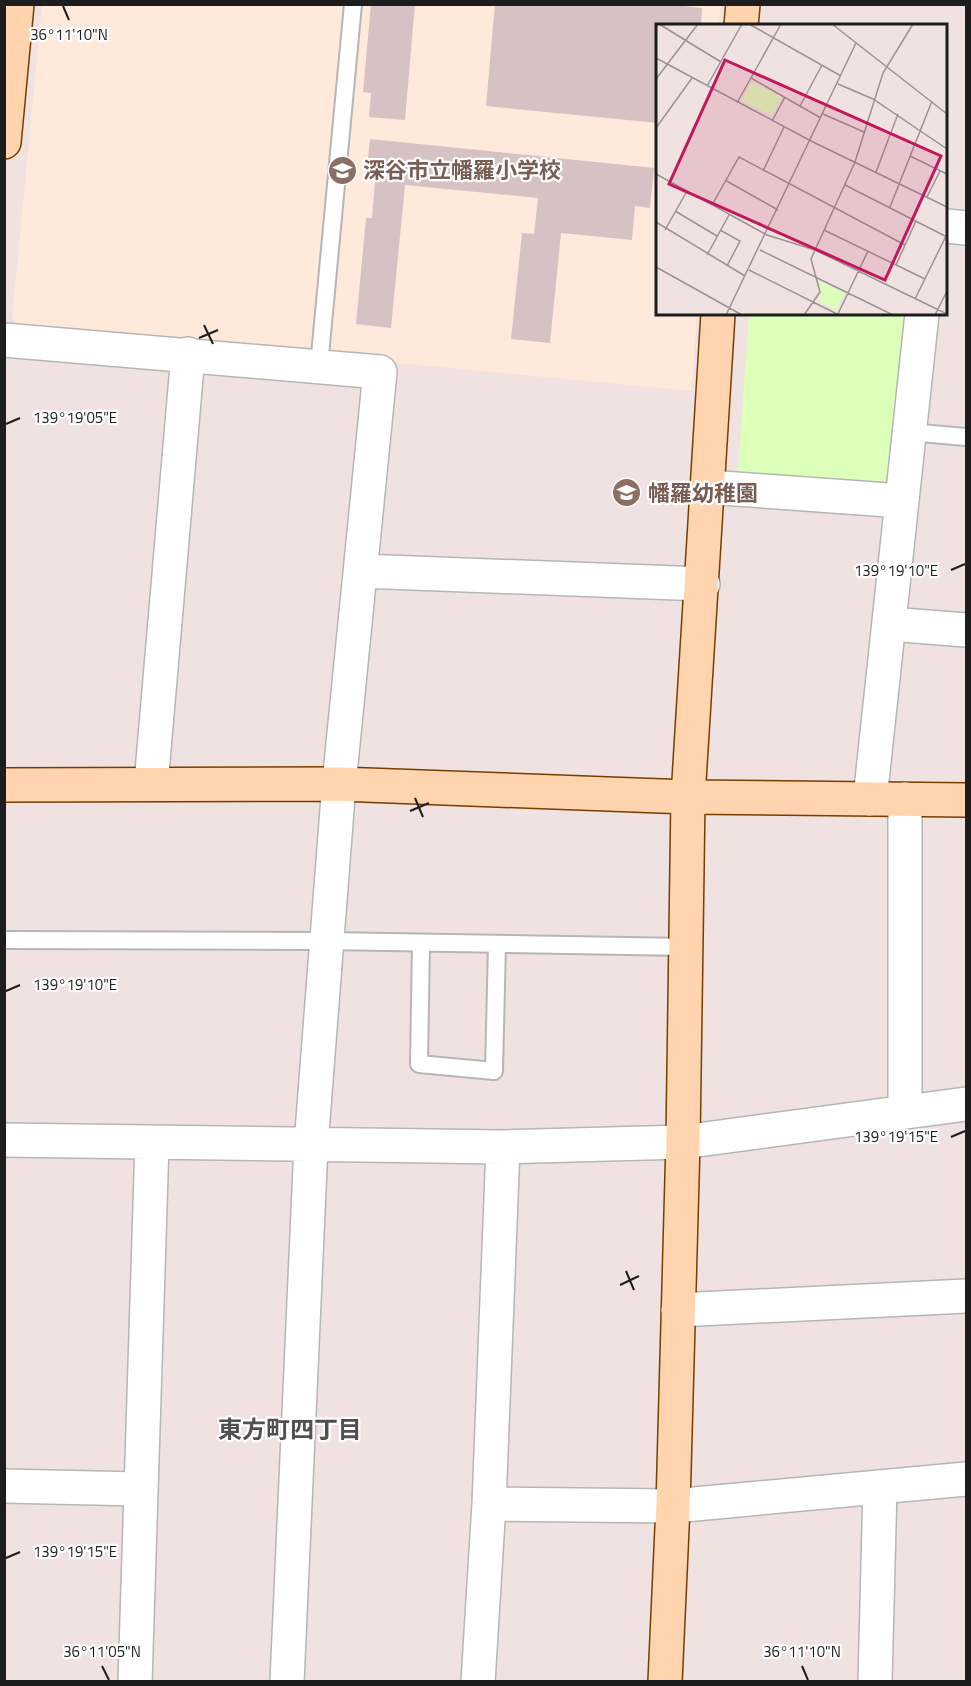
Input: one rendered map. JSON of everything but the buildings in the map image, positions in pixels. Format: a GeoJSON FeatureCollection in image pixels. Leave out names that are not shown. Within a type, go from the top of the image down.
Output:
{"type":"FeatureCollection","features":[{"type":"Feature","properties":{"kind":"street"},"geometry":{"type":"LineString","coordinates":[[4,142],[17,4]]}},
{"type":"Feature","properties":{"kind":"street"},"geometry":{"type":"LineString","coordinates":[[741,24],[743,4]]}},
{"type":"Feature","properties":{"kind":"street"},"geometry":{"type":"LineString","coordinates":[[947,226],[966,228]]}},
{"type":"Feature","properties":{"kind":"street"},"geometry":{"type":"LineString","coordinates":[[665,1682],[673,1506],[683,1142],[688,797],[718,315]]}},
{"type":"Feature","properties":{"kind":"street"},"geometry":{"type":"LineString","coordinates":[[870,799],[922,315]]}},
{"type":"Feature","properties":{"kind":"street"},"geometry":{"type":"LineString","coordinates":[[4,340],[380,372],[339,784],[311,1145],[287,1682]]}},
{"type":"Feature","properties":{"kind":"street"},"geometry":{"type":"LineString","coordinates":[[151,784],[188,354]]}},
{"type":"Feature","properties":{"kind":"street"},"geometry":{"type":"LineString","coordinates":[[708,487],[902,501]]}},
{"type":"Feature","properties":{"kind":"street"},"geometry":{"type":"LineString","coordinates":[[361,571],[703,584]]}},
{"type":"Feature","properties":{"kind":"street"},"geometry":{"type":"LineString","coordinates":[[889,624],[966,630]]}},
{"type":"Feature","properties":{"kind":"street"},"geometry":{"type":"LineString","coordinates":[[4,785],[339,784],[688,797],[966,800]]}},
{"type":"Feature","properties":{"kind":"street"},"geometry":{"type":"LineString","coordinates":[[905,799],[905,1112]]}},
{"type":"Feature","properties":{"kind":"street"},"geometry":{"type":"LineString","coordinates":[[4,1140],[503,1147],[683,1142],[966,1104]]}},
{"type":"Feature","properties":{"kind":"street"},"geometry":{"type":"LineString","coordinates":[[135,1682],[152,1143]]}},
{"type":"Feature","properties":{"kind":"street"},"geometry":{"type":"LineString","coordinates":[[478,1682],[489,1504],[503,1147]]}},
{"type":"Feature","properties":{"kind":"street"},"geometry":{"type":"LineString","coordinates":[[678,1310],[966,1296]]}},
{"type":"Feature","properties":{"kind":"street"},"geometry":{"type":"LineString","coordinates":[[489,1504],[673,1506],[966,1479]]}},
{"type":"Feature","properties":{"kind":"street"},"geometry":{"type":"LineString","coordinates":[[4,1486],[140,1490]]}},
{"type":"Feature","properties":{"kind":"street"},"geometry":{"type":"LineString","coordinates":[[875,1682],[880,1487]]}},
{"type":"Feature","properties":{"kind":"lane"},"geometry":{"type":"LineString","coordinates":[[319,366],[353,4]]}},
{"type":"Feature","properties":{"kind":"lane"},"geometry":{"type":"LineString","coordinates":[[909,432],[966,436]]}},
{"type":"Feature","properties":{"kind":"lane"},"geometry":{"type":"LineString","coordinates":[[4,940],[327,941],[686,946]]}},
{"type":"Feature","properties":{"kind":"lane"},"geometry":{"type":"LineString","coordinates":[[421,942],[419,1064],[494,1071],[496,944]]}},
{"type":"Feature","properties":{"kind":"shaded area","name":"深谷市立幡羅小学校"},"geometry":{"type":"Polygon","coordinates":[[[42,5],[721,5],[719,24],[656,24],[656,315],[697,315],[692,391],[20,327],[12,319],[42,5]]]}},
{"type":"Feature","properties":{"kind":"green space"},"geometry":{"type":"Polygon","coordinates":[[[749,315],[909,315],[891,481],[882,491],[748,481],[738,469],[749,315]]]}},
{"type":"Feature","properties":{"kind":"place","name":"深谷市立幡羅小学校"},"geometry":{"type":"Point","coordinates":[342,170]}},
{"type":"Feature","properties":{"kind":"place","name":"幡羅幼稚園"},"geometry":{"type":"Point","coordinates":[627,493]}},
{"type":"Feature","properties":{"kind":"district","name":"東方町四丁目"},"geometry":{"type":"Point","coordinates":[290,1429]}}]}
